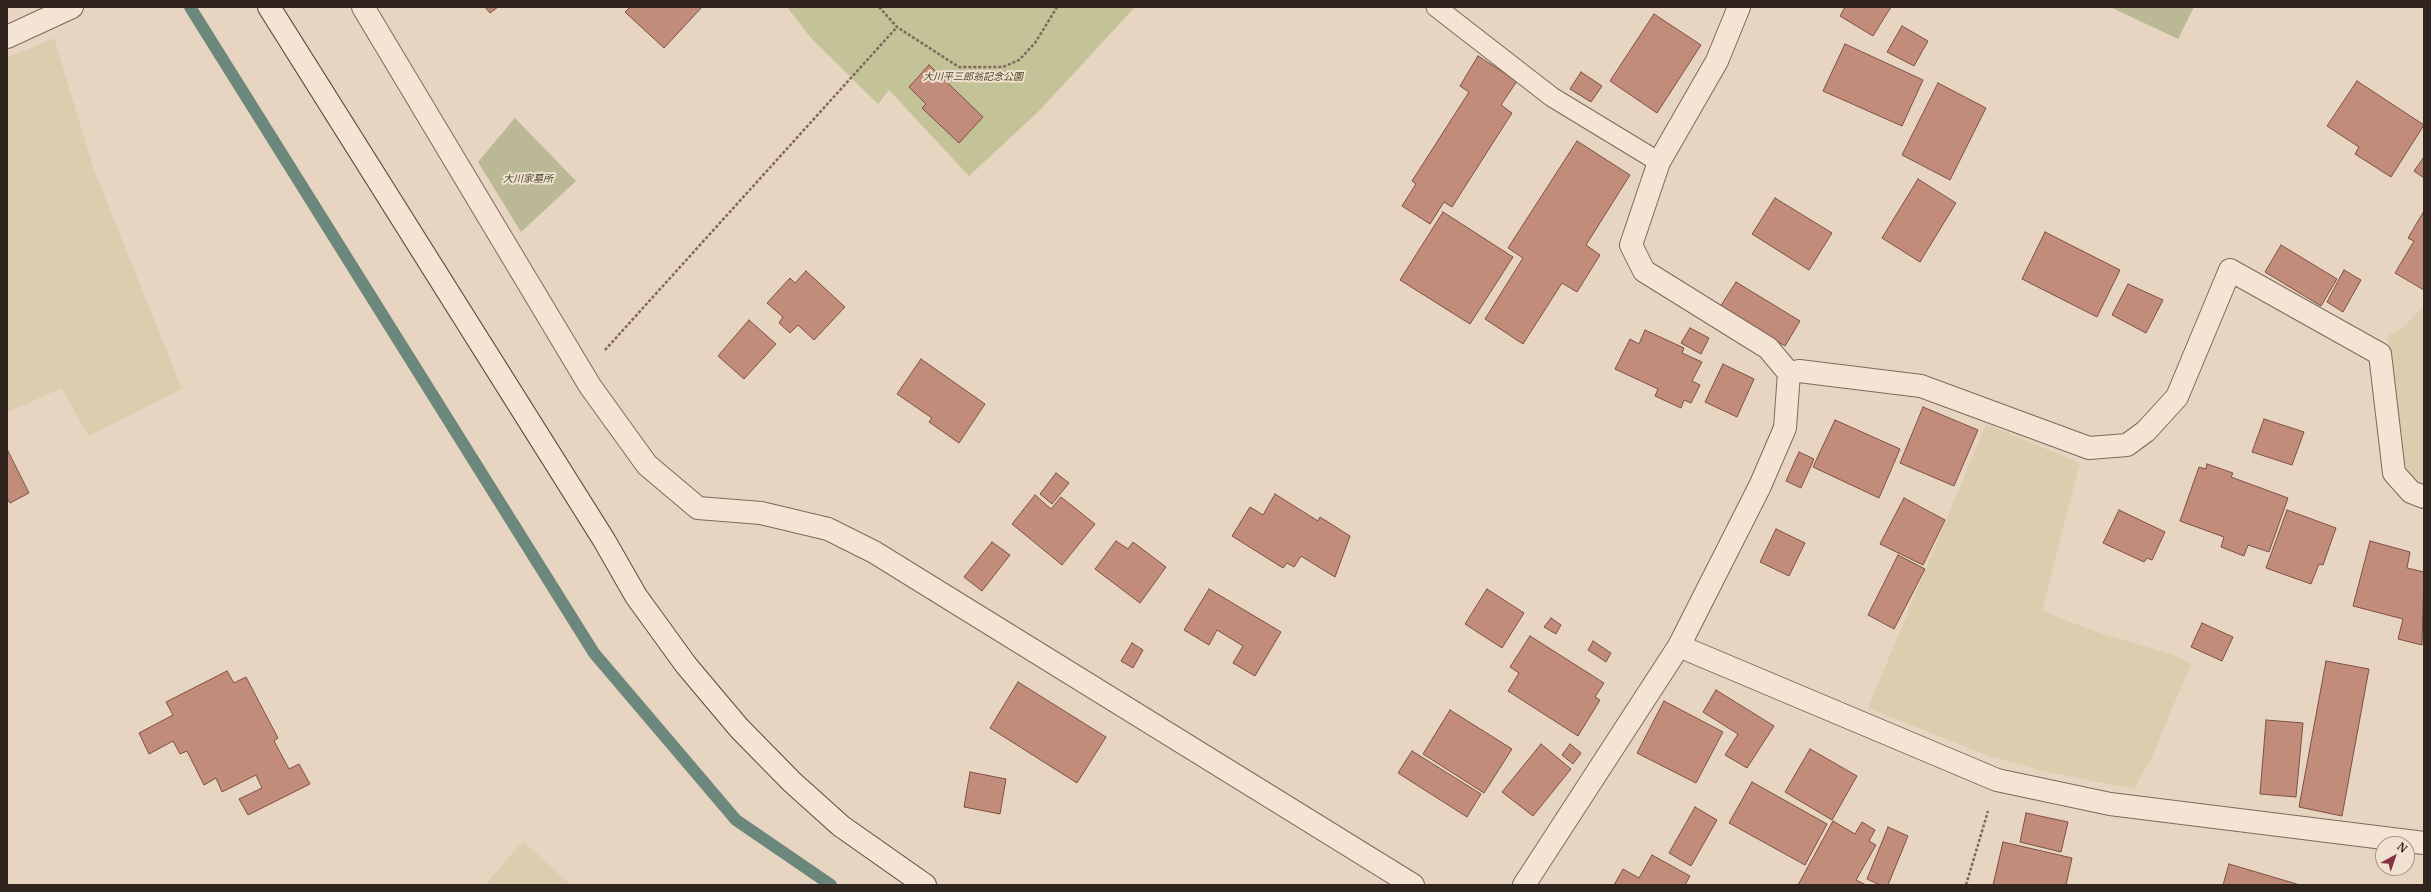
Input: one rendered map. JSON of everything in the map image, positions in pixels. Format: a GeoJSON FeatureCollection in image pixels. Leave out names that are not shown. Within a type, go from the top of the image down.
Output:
{"type":"FeatureCollection","features":[{"type":"Feature","properties":{"kind":"street"},"geometry":{"type":"LineString","coordinates":[[7,36],[72,7]]}},
{"type":"Feature","properties":{"kind":"street"},"geometry":{"type":"LineString","coordinates":[[269,7],[600,533],[636,596],[686,665],[740,728],[792,782],[840,826],[925,885]]}},
{"type":"Feature","properties":{"kind":"street"},"geometry":{"type":"LineString","coordinates":[[363,7],[583,374],[647,465],[698,508],[761,513],[828,529],[874,552],[1413,885]]}},
{"type":"Feature","properties":{"kind":"street"},"geometry":{"type":"LineString","coordinates":[[1524,885],[1679,646],[1760,486],[1785,428],[1789,373],[1768,348],[1644,271],[1631,245],[1659,162],[1717,61],[1739,7]]}},
{"type":"Feature","properties":{"kind":"street"},"geometry":{"type":"LineString","coordinates":[[1789,373],[1799,371],[1921,386],[2089,448],[2127,445],[2146,431],[2176,397],[2230,270],[2380,354],[2394,472],[2411,492],[2424,497]]}},
{"type":"Feature","properties":{"kind":"street"},"geometry":{"type":"LineString","coordinates":[[1679,646],[1997,780],[2110,804],[2424,844]]}},
{"type":"Feature","properties":{"kind":"lane"},"geometry":{"type":"LineString","coordinates":[[1436,7],[1552,97],[1659,162]]}},
{"type":"Feature","properties":{"kind":"path"},"geometry":{"type":"LineString","coordinates":[[879,7],[897,27],[959,67],[1003,67],[1019,60],[1035,43],[1057,7]]}},
{"type":"Feature","properties":{"kind":"path"},"geometry":{"type":"LineString","coordinates":[[583,374],[897,27]]}},
{"type":"Feature","properties":{"kind":"path"},"geometry":{"type":"LineString","coordinates":[[1966,885],[1997,780]]}},
{"type":"Feature","properties":{"kind":"shaded area"},"geometry":{"type":"Polygon","coordinates":[[[54,38],[95,173],[182,389],[89,436],[61,388],[7,413],[7,58],[54,38]]]}},
{"type":"Feature","properties":{"kind":"shaded area"},"geometry":{"type":"Polygon","coordinates":[[[2424,305],[2424,490],[2399,467],[2388,336],[2405,326],[2424,305]]]}},
{"type":"Feature","properties":{"kind":"shaded area"},"geometry":{"type":"Polygon","coordinates":[[[1986,424],[2080,463],[2042,611],[2097,632],[2174,655],[2191,664],[2151,759],[2134,789],[2043,771],[1989,756],[1868,708],[1986,424]]]}},
{"type":"Feature","properties":{"kind":"shaded area"},"geometry":{"type":"Polygon","coordinates":[[[523,841],[571,885],[485,885],[523,841]]]}},
{"type":"Feature","properties":{"kind":"green space","name":"大川平三郎翁記念公園"},"geometry":{"type":"Polygon","coordinates":[[[787,7],[1135,7],[1039,111],[969,176],[889,90],[878,104],[811,38],[787,7]]]}},
{"type":"Feature","properties":{"kind":"green space"},"geometry":{"type":"Polygon","coordinates":[[[2110,7],[2194,7],[2178,39],[2110,7]]]}},
{"type":"Feature","properties":{"kind":"green space","name":"大川家墓所"},"geometry":{"type":"Polygon","coordinates":[[[515,118],[576,181],[521,232],[478,162],[515,118]]]}},
{"type":"Feature","properties":{"kind":"building"},"geometry":{"type":"Polygon","coordinates":[[[485,7],[498,7],[490,13],[485,7]]]}},
{"type":"Feature","properties":{"kind":"building"},"geometry":{"type":"Polygon","coordinates":[[[630,7],[702,7],[664,48],[625,12],[630,7]]]}},
{"type":"Feature","properties":{"kind":"building"},"geometry":{"type":"Polygon","coordinates":[[[1845,7],[1891,7],[1873,36],[1840,16],[1845,7]]]}},
{"type":"Feature","properties":{"kind":"building"},"geometry":{"type":"Polygon","coordinates":[[[1654,14],[1701,45],[1657,113],[1610,81],[1654,14]]]}},
{"type":"Feature","properties":{"kind":"building"},"geometry":{"type":"Polygon","coordinates":[[[1902,26],[1928,41],[1914,66],[1887,52],[1902,26]]]}},
{"type":"Feature","properties":{"kind":"building"},"geometry":{"type":"Polygon","coordinates":[[[1845,44],[1923,80],[1902,126],[1823,91],[1845,44]]]}},
{"type":"Feature","properties":{"kind":"building"},"geometry":{"type":"Polygon","coordinates":[[[1478,56],[1517,81],[1501,105],[1512,113],[1452,207],[1444,202],[1430,224],[1402,206],[1416,184],[1412,181],[1469,92],[1460,86],[1478,56]]]}},
{"type":"Feature","properties":{"kind":"building"},"geometry":{"type":"Polygon","coordinates":[[[929,65],[983,117],[959,143],[922,108],[926,104],[909,87],[929,65]]]}},
{"type":"Feature","properties":{"kind":"building"},"geometry":{"type":"Polygon","coordinates":[[[1581,72],[1602,86],[1591,102],[1570,89],[1581,72]]]}},
{"type":"Feature","properties":{"kind":"building"},"geometry":{"type":"Polygon","coordinates":[[[2357,81],[2424,125],[2391,177],[2355,154],[2359,147],[2327,126],[2357,81]]]}},
{"type":"Feature","properties":{"kind":"building"},"geometry":{"type":"Polygon","coordinates":[[[1938,83],[1986,108],[1950,180],[1902,155],[1938,83]]]}},
{"type":"Feature","properties":{"kind":"building"},"geometry":{"type":"Polygon","coordinates":[[[1577,141],[1630,175],[1586,245],[1600,255],[1577,292],[1562,283],[1523,344],[1485,319],[1523,258],[1508,248],[1577,141]]]}},
{"type":"Feature","properties":{"kind":"building"},"geometry":{"type":"Polygon","coordinates":[[[2424,157],[2424,178],[2414,171],[2424,157]]]}},
{"type":"Feature","properties":{"kind":"building"},"geometry":{"type":"Polygon","coordinates":[[[1918,179],[1956,203],[1920,262],[1882,238],[1918,179]]]}},
{"type":"Feature","properties":{"kind":"building"},"geometry":{"type":"Polygon","coordinates":[[[1775,198],[1832,233],[1809,270],[1752,234],[1775,198]]]}},
{"type":"Feature","properties":{"kind":"building"},"geometry":{"type":"Polygon","coordinates":[[[2424,211],[2424,290],[2395,273],[2414,241],[2408,238],[2424,211]]]}},
{"type":"Feature","properties":{"kind":"building"},"geometry":{"type":"Polygon","coordinates":[[[1443,212],[1513,257],[1470,324],[1400,280],[1443,212]]]}},
{"type":"Feature","properties":{"kind":"building"},"geometry":{"type":"Polygon","coordinates":[[[2045,232],[2120,270],[2097,317],[2022,279],[2045,232]]]}},
{"type":"Feature","properties":{"kind":"building"},"geometry":{"type":"Polygon","coordinates":[[[2281,245],[2337,279],[2321,306],[2265,272],[2281,245]]]}},
{"type":"Feature","properties":{"kind":"building"},"geometry":{"type":"Polygon","coordinates":[[[2344,270],[2361,280],[2343,312],[2327,302],[2344,270]]]}},
{"type":"Feature","properties":{"kind":"building"},"geometry":{"type":"Polygon","coordinates":[[[806,271],[845,307],[814,340],[798,325],[790,333],[779,323],[783,317],[767,303],[790,278],[795,283],[806,271]]]}},
{"type":"Feature","properties":{"kind":"building"},"geometry":{"type":"Polygon","coordinates":[[[1736,282],[1800,321],[1785,346],[1720,307],[1736,282]]]}},
{"type":"Feature","properties":{"kind":"building"},"geometry":{"type":"Polygon","coordinates":[[[2128,284],[2163,300],[2146,333],[2112,315],[2128,284]]]}},
{"type":"Feature","properties":{"kind":"building"},"geometry":{"type":"Polygon","coordinates":[[[749,320],[776,344],[744,379],[718,356],[749,320]]]}},
{"type":"Feature","properties":{"kind":"building"},"geometry":{"type":"Polygon","coordinates":[[[1690,328],[1709,338],[1701,354],[1681,343],[1690,328]]]}},
{"type":"Feature","properties":{"kind":"building"},"geometry":{"type":"Polygon","coordinates":[[[1645,330],[1684,348],[1682,353],[1702,362],[1692,381],[1700,385],[1691,403],[1684,400],[1681,408],[1655,396],[1658,389],[1615,369],[1630,339],[1639,344],[1645,330]]]}},
{"type":"Feature","properties":{"kind":"building"},"geometry":{"type":"Polygon","coordinates":[[[921,359],[985,404],[959,443],[929,422],[932,418],[897,394],[921,359]]]}},
{"type":"Feature","properties":{"kind":"building"},"geometry":{"type":"Polygon","coordinates":[[[1723,364],[1754,379],[1737,417],[1705,402],[1723,364]]]}},
{"type":"Feature","properties":{"kind":"building"},"geometry":{"type":"Polygon","coordinates":[[[1923,407],[1978,430],[1954,486],[1900,463],[1923,407]]]}},
{"type":"Feature","properties":{"kind":"building"},"geometry":{"type":"Polygon","coordinates":[[[2264,419],[2304,432],[2292,465],[2252,452],[2264,419]]]}},
{"type":"Feature","properties":{"kind":"building"},"geometry":{"type":"Polygon","coordinates":[[[1835,420],[1900,449],[1879,498],[1813,467],[1835,420]]]}},
{"type":"Feature","properties":{"kind":"building"},"geometry":{"type":"Polygon","coordinates":[[[7,449],[29,493],[10,503],[7,498],[7,449]]]}},
{"type":"Feature","properties":{"kind":"building"},"geometry":{"type":"Polygon","coordinates":[[[1799,452],[1814,459],[1801,488],[1786,481],[1799,452]]]}},
{"type":"Feature","properties":{"kind":"building"},"geometry":{"type":"Polygon","coordinates":[[[2207,464],[2233,473],[2231,477],[2288,498],[2269,552],[2248,545],[2244,556],[2221,547],[2224,537],[2180,521],[2199,467],[2206,469],[2207,464]]]}},
{"type":"Feature","properties":{"kind":"building"},"geometry":{"type":"Polygon","coordinates":[[[1056,473],[1069,483],[1052,504],[1040,494],[1056,473]]]}},
{"type":"Feature","properties":{"kind":"building"},"geometry":{"type":"Polygon","coordinates":[[[1275,494],[1318,521],[1320,517],[1350,536],[1335,577],[1301,556],[1294,567],[1287,563],[1283,568],[1232,536],[1250,507],[1263,515],[1275,494]]]}},
{"type":"Feature","properties":{"kind":"building"},"geometry":{"type":"Polygon","coordinates":[[[1035,495],[1051,509],[1061,497],[1095,524],[1062,565],[1012,524],[1035,495]]]}},
{"type":"Feature","properties":{"kind":"building"},"geometry":{"type":"Polygon","coordinates":[[[1904,498],[1945,520],[1923,565],[1880,544],[1904,498]]]}},
{"type":"Feature","properties":{"kind":"building"},"geometry":{"type":"Polygon","coordinates":[[[2119,510],[2165,532],[2152,560],[2147,558],[2144,562],[2103,543],[2119,510]]]}},
{"type":"Feature","properties":{"kind":"building"},"geometry":{"type":"Polygon","coordinates":[[[2287,510],[2336,528],[2323,565],[2319,564],[2311,584],[2266,568],[2287,510]]]}},
{"type":"Feature","properties":{"kind":"building"},"geometry":{"type":"Polygon","coordinates":[[[1776,529],[1805,543],[1789,576],[1760,562],[1776,529]]]}},
{"type":"Feature","properties":{"kind":"building"},"geometry":{"type":"Polygon","coordinates":[[[1116,541],[1128,549],[1133,542],[1166,567],[1140,603],[1095,569],[1116,541]]]}},
{"type":"Feature","properties":{"kind":"building"},"geometry":{"type":"Polygon","coordinates":[[[2370,541],[2410,552],[2407,568],[2424,572],[2422,645],[2398,639],[2403,619],[2353,606],[2370,541]]]}},
{"type":"Feature","properties":{"kind":"building"},"geometry":{"type":"Polygon","coordinates":[[[992,542],[1010,555],[982,591],[964,577],[992,542]]]}},
{"type":"Feature","properties":{"kind":"building"},"geometry":{"type":"Polygon","coordinates":[[[1898,555],[1925,569],[1894,629],[1868,615],[1898,555]]]}},
{"type":"Feature","properties":{"kind":"building"},"geometry":{"type":"Polygon","coordinates":[[[1209,589],[1281,632],[1255,676],[1233,663],[1243,646],[1217,630],[1209,645],[1184,630],[1209,589]]]}},
{"type":"Feature","properties":{"kind":"building"},"geometry":{"type":"Polygon","coordinates":[[[1487,589],[1524,613],[1502,648],[1465,624],[1487,589]]]}},
{"type":"Feature","properties":{"kind":"building"},"geometry":{"type":"Polygon","coordinates":[[[1551,618],[1561,625],[1556,634],[1544,627],[1551,618]]]}},
{"type":"Feature","properties":{"kind":"building"},"geometry":{"type":"Polygon","coordinates":[[[2202,623],[2233,637],[2222,661],[2191,647],[2202,623]]]}},
{"type":"Feature","properties":{"kind":"building"},"geometry":{"type":"Polygon","coordinates":[[[1530,636],[1604,683],[1595,697],[1600,700],[1578,736],[1508,691],[1519,673],[1510,667],[1530,636]]]}},
{"type":"Feature","properties":{"kind":"building"},"geometry":{"type":"Polygon","coordinates":[[[1593,641],[1611,653],[1606,662],[1588,650],[1593,641]]]}},
{"type":"Feature","properties":{"kind":"building"},"geometry":{"type":"Polygon","coordinates":[[[1132,643],[1143,650],[1133,668],[1121,661],[1132,643]]]}},
{"type":"Feature","properties":{"kind":"building"},"geometry":{"type":"Polygon","coordinates":[[[2326,661],[2369,669],[2342,816],[2299,807],[2326,661]]]}},
{"type":"Feature","properties":{"kind":"building"},"geometry":{"type":"Polygon","coordinates":[[[227,671],[234,683],[246,677],[278,738],[274,741],[289,769],[299,764],[310,784],[248,815],[239,799],[262,788],[256,775],[222,792],[216,778],[204,785],[187,751],[180,754],[173,741],[149,754],[139,733],[173,715],[166,702],[227,671]]]}},
{"type":"Feature","properties":{"kind":"building"},"geometry":{"type":"Polygon","coordinates":[[[1018,682],[1106,737],[1077,783],[990,728],[1018,682]]]}},
{"type":"Feature","properties":{"kind":"building"},"geometry":{"type":"Polygon","coordinates":[[[1716,690],[1774,726],[1747,768],[1725,755],[1738,734],[1703,712],[1716,690]]]}},
{"type":"Feature","properties":{"kind":"building"},"geometry":{"type":"Polygon","coordinates":[[[1664,701],[1723,732],[1696,783],[1637,753],[1664,701]]]}},
{"type":"Feature","properties":{"kind":"building"},"geometry":{"type":"Polygon","coordinates":[[[1450,710],[1512,749],[1484,793],[1423,754],[1450,710]]]}},
{"type":"Feature","properties":{"kind":"building"},"geometry":{"type":"Polygon","coordinates":[[[2266,720],[2303,723],[2296,797],[2260,794],[2266,720]]]}},
{"type":"Feature","properties":{"kind":"building"},"geometry":{"type":"Polygon","coordinates":[[[1541,744],[1571,769],[1533,816],[1502,792],[1541,744]]]}},
{"type":"Feature","properties":{"kind":"building"},"geometry":{"type":"Polygon","coordinates":[[[1570,744],[1581,753],[1573,764],[1562,755],[1570,744]]]}},
{"type":"Feature","properties":{"kind":"building"},"geometry":{"type":"Polygon","coordinates":[[[1810,749],[1857,776],[1832,820],[1785,792],[1810,749]]]}},
{"type":"Feature","properties":{"kind":"building"},"geometry":{"type":"Polygon","coordinates":[[[1412,751],[1481,794],[1467,817],[1398,773],[1412,751]]]}},
{"type":"Feature","properties":{"kind":"building"},"geometry":{"type":"Polygon","coordinates":[[[970,772],[1006,779],[1000,814],[964,807],[970,772]]]}},
{"type":"Feature","properties":{"kind":"building"},"geometry":{"type":"Polygon","coordinates":[[[1752,782],[1827,824],[1805,865],[1729,823],[1752,782]]]}},
{"type":"Feature","properties":{"kind":"building"},"geometry":{"type":"Polygon","coordinates":[[[1695,807],[1717,820],[1691,866],[1669,853],[1695,807]]]}},
{"type":"Feature","properties":{"kind":"building"},"geometry":{"type":"Polygon","coordinates":[[[2026,813],[2068,822],[2061,852],[2020,842],[2026,813]]]}},
{"type":"Feature","properties":{"kind":"building"},"geometry":{"type":"Polygon","coordinates":[[[1833,821],[1855,834],[1862,822],[1875,830],[1869,841],[1876,845],[1856,880],[1866,885],[1798,885],[1833,821]]]}},
{"type":"Feature","properties":{"kind":"building"},"geometry":{"type":"Polygon","coordinates":[[[1888,827],[1908,836],[1888,885],[1880,885],[1867,879],[1888,827]]]}},
{"type":"Feature","properties":{"kind":"building"},"geometry":{"type":"Polygon","coordinates":[[[2003,842],[2072,858],[2066,885],[1993,885],[2003,842]]]}},
{"type":"Feature","properties":{"kind":"building"},"geometry":{"type":"Polygon","coordinates":[[[1652,855],[1690,876],[1685,885],[1614,885],[1623,869],[1639,878],[1652,855]]]}},
{"type":"Feature","properties":{"kind":"building"},"geometry":{"type":"Polygon","coordinates":[[[2229,864],[2300,885],[2223,885],[2229,864]]]}},
{"type":"Feature","properties":{"kind":"waterway"},"geometry":{"type":"LineString","coordinates":[[190,7],[594,653],[736,820],[831,885]]}}]}
